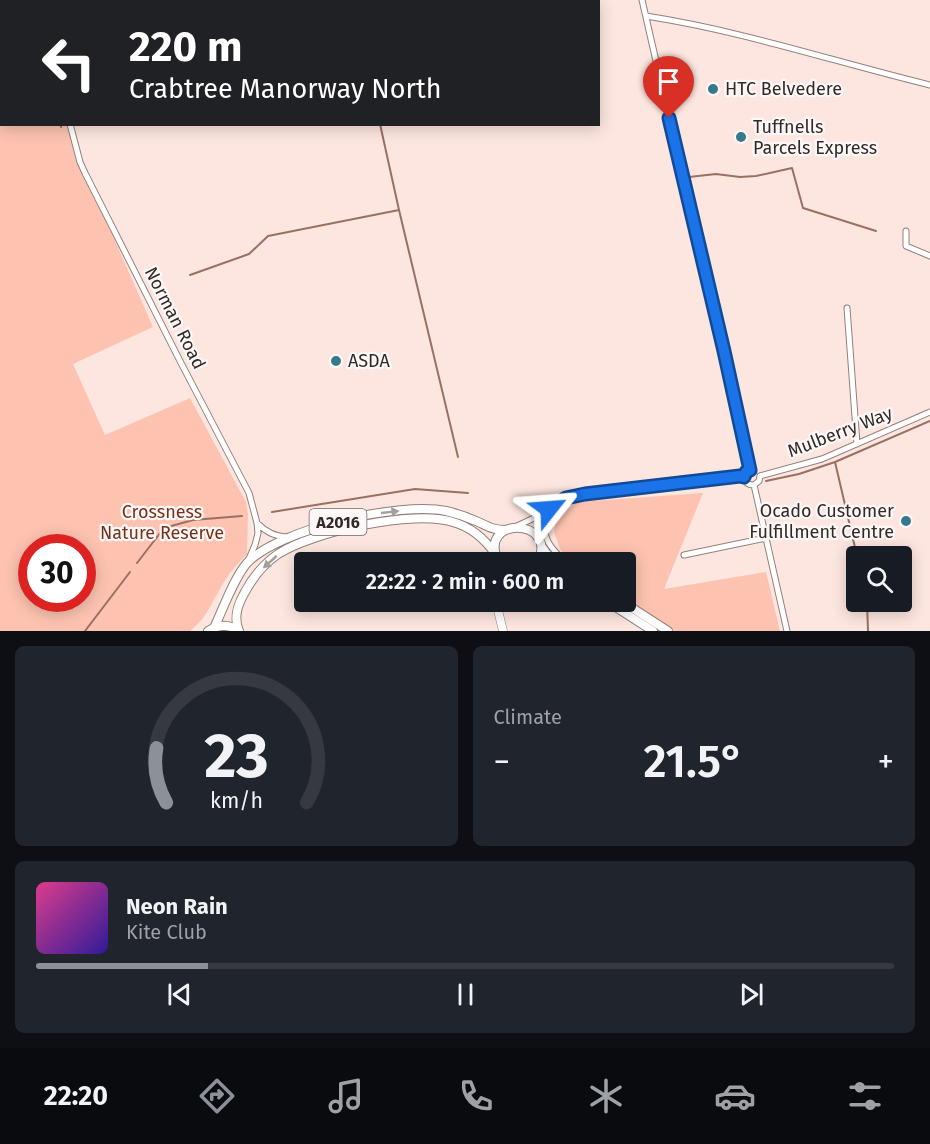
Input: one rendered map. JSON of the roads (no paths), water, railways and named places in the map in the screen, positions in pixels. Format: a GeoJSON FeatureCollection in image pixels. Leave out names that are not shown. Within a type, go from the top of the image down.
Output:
{"type":"FeatureCollection","features":[{"type":"Feature","properties":{"kind":"main road","name":"A2016"},"geometry":{"type":"LineString","coordinates":[[211,629],[247,563],[266,548],[290,537],[356,517],[422,509],[445,511],[475,520],[494,530],[506,530]]}},
{"type":"Feature","properties":{"kind":"main road","name":"A2016"},"geometry":{"type":"LineString","coordinates":[[240,631],[236,618],[237,609],[249,584],[259,571],[278,555],[315,537],[353,527],[391,521],[437,518],[452,521],[473,531],[493,552]]}},
{"type":"Feature","properties":{"kind":"main road"},"geometry":{"type":"LineString","coordinates":[[496,552],[497,538],[506,530],[523,527],[536,535],[546,552]]}},
{"type":"Feature","properties":{"kind":"main road"},"geometry":{"type":"LineString","coordinates":[[540,543],[541,552]]}},
{"type":"Feature","properties":{"kind":"main road"},"geometry":{"type":"LineString","coordinates":[[636,610],[668,631]]}},
{"type":"Feature","properties":{"kind":"main road"},"geometry":{"type":"LineString","coordinates":[[623,612],[652,631]]}},
{"type":"Feature","properties":{"kind":"main road"},"geometry":{"type":"LineString","coordinates":[[498,613],[503,631]]}},
{"type":"Feature","properties":{"kind":"main road"},"geometry":{"type":"LineString","coordinates":[[211,629],[227,625],[240,631]]}},
{"type":"Feature","properties":{"kind":"street"},"geometry":{"type":"LineString","coordinates":[[642,0],[750,470]]}},
{"type":"Feature","properties":{"kind":"street"},"geometry":{"type":"LineString","coordinates":[[646,16],[729,31],[930,85]]}},
{"type":"Feature","properties":{"kind":"street","name":"Norman Road"},"geometry":{"type":"LineString","coordinates":[[71,126],[85,173],[218,437],[249,493],[258,533],[247,563]]}},
{"type":"Feature","properties":{"kind":"street"},"geometry":{"type":"LineString","coordinates":[[906,231],[906,246],[930,256]]}},
{"type":"Feature","properties":{"kind":"street"},"geometry":{"type":"LineString","coordinates":[[848,308],[857,444]]}},
{"type":"Feature","properties":{"kind":"street","name":"Mulberry Way"},"geometry":{"type":"LineString","coordinates":[[760,476],[822,459],[930,412]]}},
{"type":"Feature","properties":{"kind":"street"},"geometry":{"type":"LineString","coordinates":[[744,477],[750,470],[757,471],[760,476],[759,481],[754,485]]}},
{"type":"Feature","properties":{"kind":"street"},"geometry":{"type":"LineString","coordinates":[[744,477],[746,482],[754,485]]}},
{"type":"Feature","properties":{"kind":"street"},"geometry":{"type":"LineString","coordinates":[[515,527],[566,498],[744,477]]}},
{"type":"Feature","properties":{"kind":"street"},"geometry":{"type":"LineString","coordinates":[[754,485],[787,631]]}},
{"type":"Feature","properties":{"kind":"street"},"geometry":{"type":"LineString","coordinates":[[540,543],[538,528],[549,509]]}},
{"type":"Feature","properties":{"kind":"street"},"geometry":{"type":"LineString","coordinates":[[545,517],[544,530],[548,543],[556,552]]}},
{"type":"Feature","properties":{"kind":"street"},"geometry":{"type":"LineString","coordinates":[[256,519],[264,530],[274,536],[290,537]]}},
{"type":"Feature","properties":{"kind":"street"},"geometry":{"type":"LineString","coordinates":[[684,555],[766,538]]}},
{"type":"Feature","properties":{"kind":"waterway"},"geometry":{"type":"LineString","coordinates":[[380,126],[458,457]]}},
{"type":"Feature","properties":{"kind":"waterway"},"geometry":{"type":"LineString","coordinates":[[689,177],[716,174],[756,176],[792,168],[803,208],[876,231]]}},
{"type":"Feature","properties":{"kind":"waterway"},"geometry":{"type":"LineString","coordinates":[[190,275],[249,254],[268,236],[399,210]]}},
{"type":"Feature","properties":{"kind":"waterway"},"geometry":{"type":"LineString","coordinates":[[766,481],[799,474],[835,462],[930,421]]}},
{"type":"Feature","properties":{"kind":"waterway"},"geometry":{"type":"LineString","coordinates":[[835,462],[855,546]]}},
{"type":"Feature","properties":{"kind":"waterway"},"geometry":{"type":"LineString","coordinates":[[272,512],[415,489],[468,493]]}},
{"type":"Feature","properties":{"kind":"waterway"},"geometry":{"type":"LineString","coordinates":[[137,563],[164,528],[193,520],[242,516]]}},
{"type":"Feature","properties":{"kind":"waterway"},"geometry":{"type":"LineString","coordinates":[[85,631],[130,572]]}},
{"type":"Feature","properties":{"kind":"waterway"},"geometry":{"type":"LineString","coordinates":[[867,612],[868,631]]}},
{"type":"Feature","properties":{"kind":"place","name":"HTC Belvedere"},"geometry":{"type":"Point","coordinates":[713,89]}},
{"type":"Feature","properties":{"kind":"place","name":"Tuffnells Parcels Express"},"geometry":{"type":"Point","coordinates":[741,137]}},
{"type":"Feature","properties":{"kind":"place","name":"ASDA"},"geometry":{"type":"Point","coordinates":[336,361]}},
{"type":"Feature","properties":{"kind":"place","name":"Ocado Customer Fulfillment Centre"},"geometry":{"type":"Point","coordinates":[906,521]}},
{"type":"Feature","properties":{"kind":"park label","name":"Crossness Nature Reserve"},"geometry":{"type":"Point","coordinates":[162,522]}}]}
